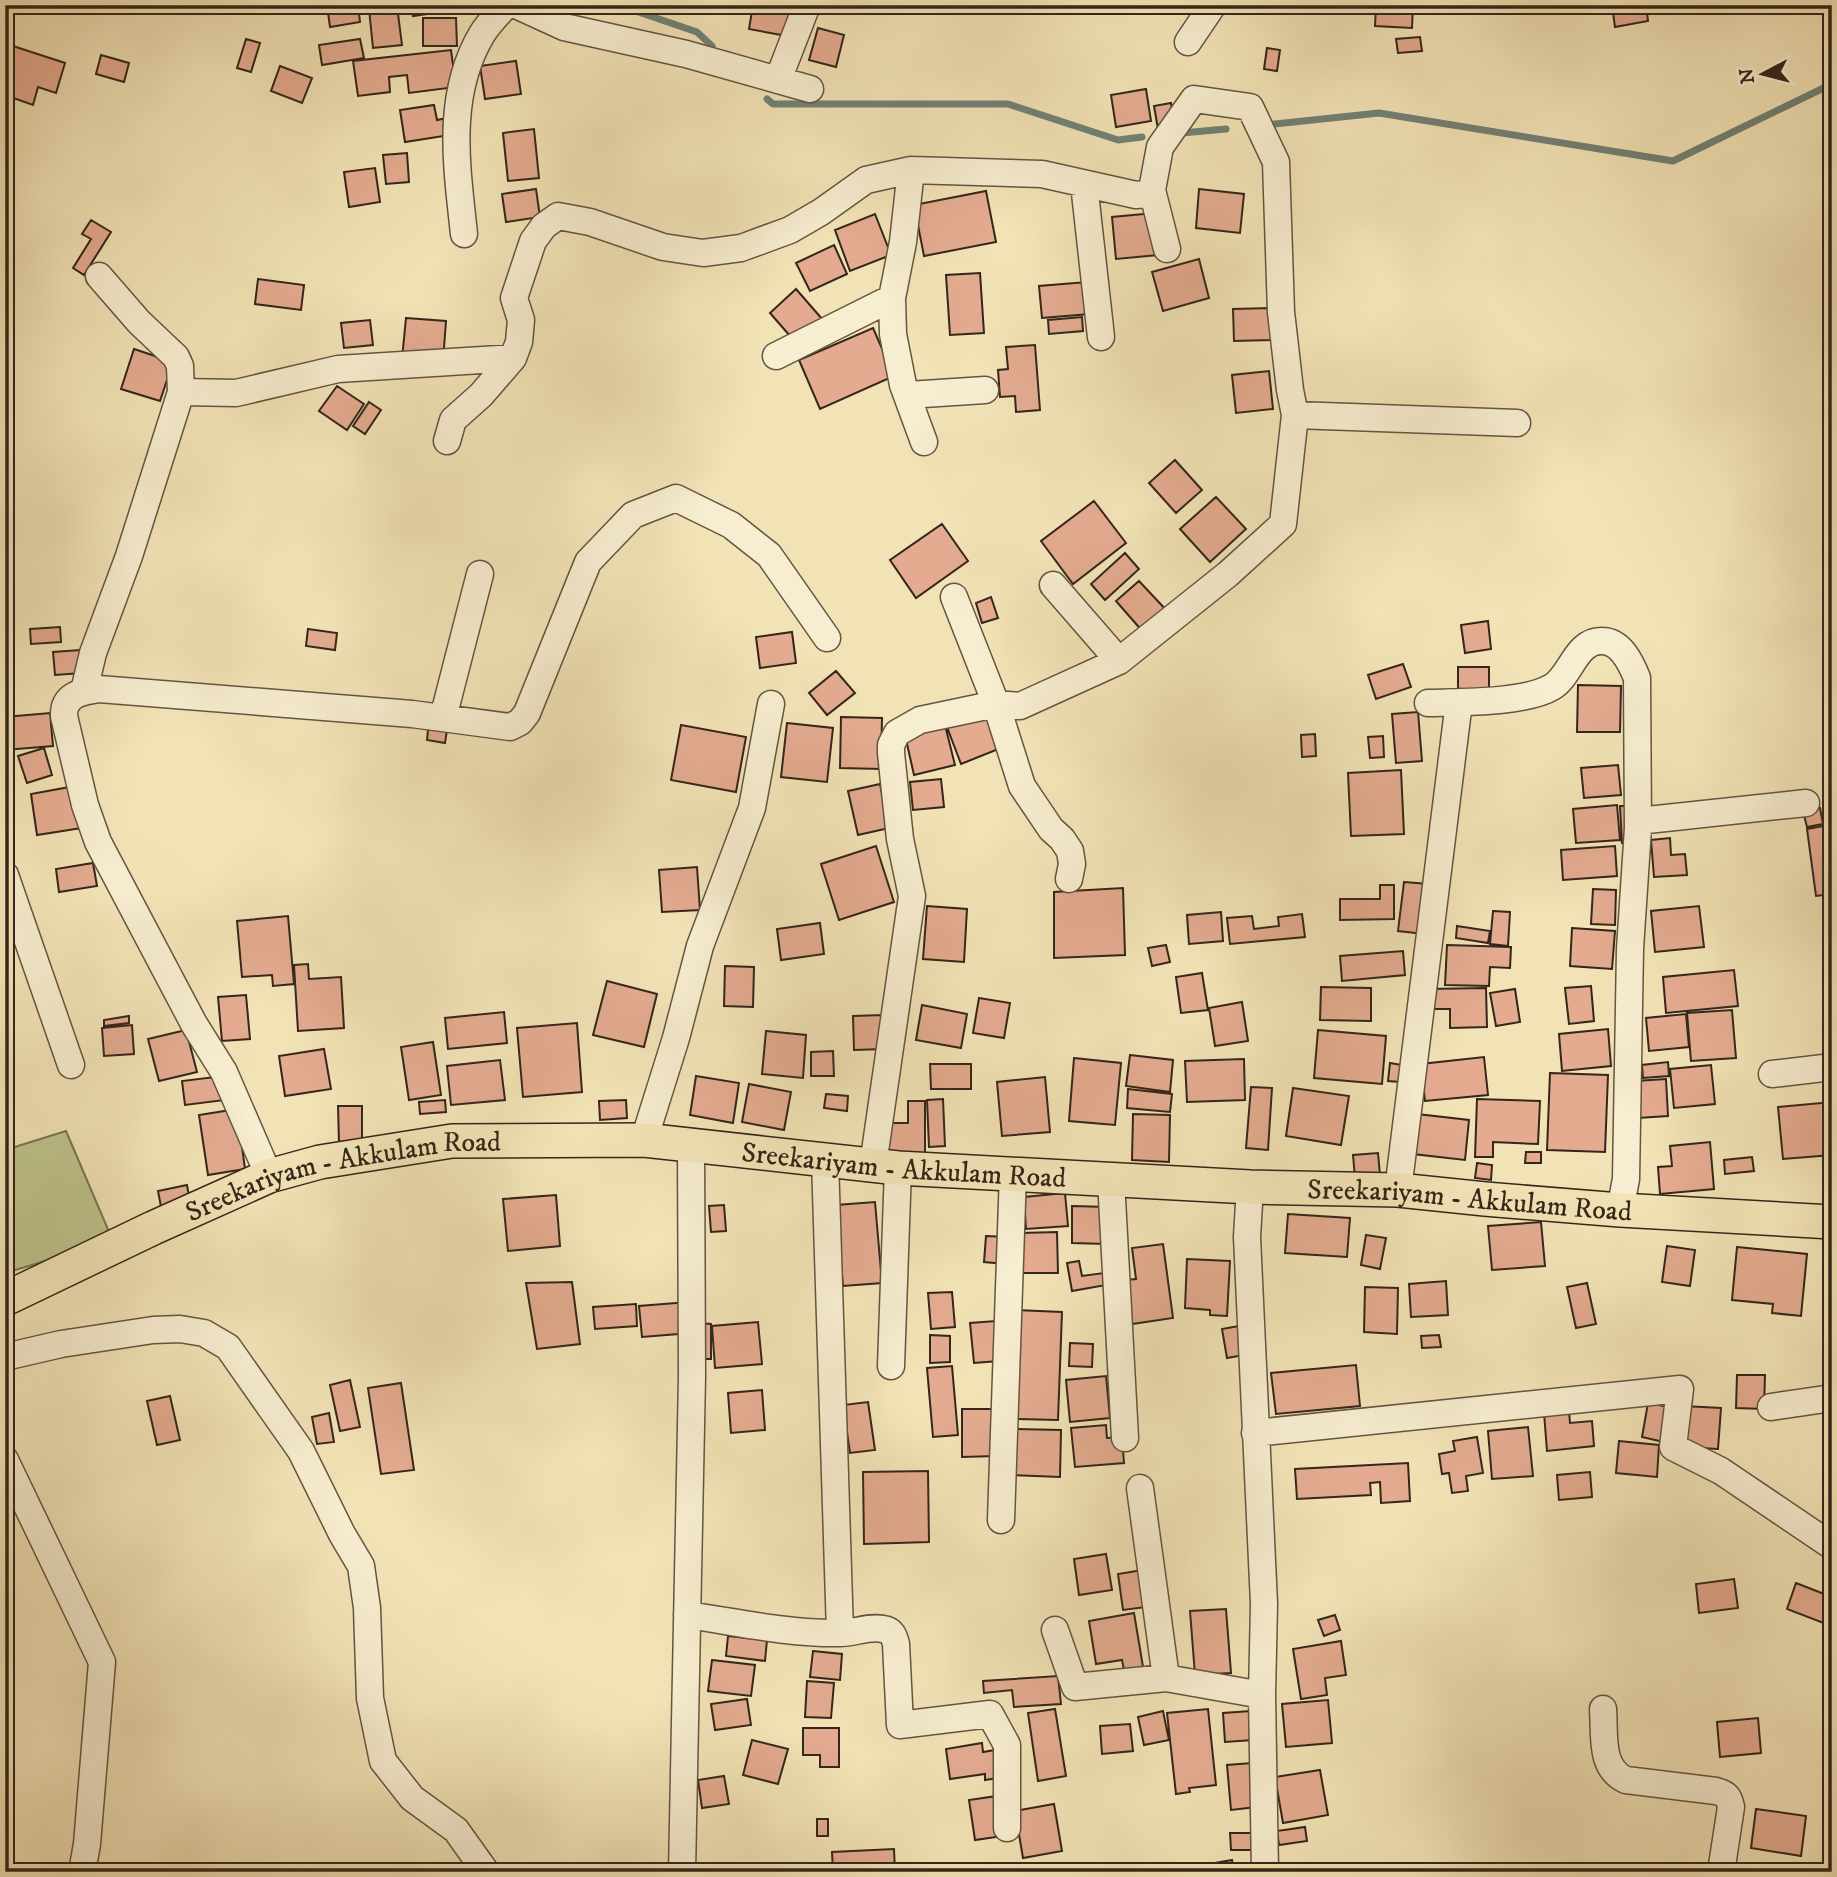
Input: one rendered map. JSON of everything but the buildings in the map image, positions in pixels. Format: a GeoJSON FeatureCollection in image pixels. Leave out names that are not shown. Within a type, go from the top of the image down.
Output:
{"type":"FeatureCollection","features":[{"type":"Feature","properties":{"kind":"main road","name":"Sreekariyam - Akkulam Road"},"geometry":{"type":"LineString","coordinates":[[5,1299],[269,1176],[320,1163],[452,1142],[644,1140],[885,1167],[1111,1180],[1398,1190],[1620,1210],[1832,1222]]}},
{"type":"Feature","properties":{"kind":"street"},"geometry":{"type":"LineString","coordinates":[[464,234],[455,147],[456,116],[471,57],[483,32],[506,5]]}},
{"type":"Feature","properties":{"kind":"street"},"geometry":{"type":"LineString","coordinates":[[516,5],[564,27],[686,54],[810,89]]}},
{"type":"Feature","properties":{"kind":"street"},"geometry":{"type":"LineString","coordinates":[[778,80],[807,5]]}},
{"type":"Feature","properties":{"kind":"street"},"geometry":{"type":"LineString","coordinates":[[1188,42],[1213,5]]}},
{"type":"Feature","properties":{"kind":"street"},"geometry":{"type":"LineString","coordinates":[[891,1366],[885,1167],[912,895],[900,839],[891,745],[897,733],[920,720],[996,704],[1020,706],[1119,661],[1228,574],[1283,524],[1295,415],[1281,312],[1276,162],[1250,107],[1194,99],[1160,148],[1152,190],[1167,249]]}},
{"type":"Feature","properties":{"kind":"street"},"geometry":{"type":"LineString","coordinates":[[911,170],[903,242],[892,298],[893,334],[904,385],[923,442]]}},
{"type":"Feature","properties":{"kind":"street"},"geometry":{"type":"LineString","coordinates":[[447,441],[453,420],[481,395],[513,358],[519,342],[521,320],[514,298],[533,241],[544,226],[558,216],[590,222],[663,247],[703,253],[741,248],[790,230],[866,180],[911,170],[1042,174],[1136,195],[1152,190]]}},
{"type":"Feature","properties":{"kind":"street"},"geometry":{"type":"LineString","coordinates":[[1084,184],[1101,337]]}},
{"type":"Feature","properties":{"kind":"street"},"geometry":{"type":"LineString","coordinates":[[84,691],[93,653],[130,556],[181,392],[180,366],[176,357],[139,322],[99,276]]}},
{"type":"Feature","properties":{"kind":"street"},"geometry":{"type":"LineString","coordinates":[[776,356],[892,298]]}},
{"type":"Feature","properties":{"kind":"street"},"geometry":{"type":"LineString","coordinates":[[181,392],[236,393],[338,369],[513,358]]}},
{"type":"Feature","properties":{"kind":"street"},"geometry":{"type":"LineString","coordinates":[[908,396],[985,390]]}},
{"type":"Feature","properties":{"kind":"street"},"geometry":{"type":"LineString","coordinates":[[1295,415],[1517,424]]}},
{"type":"Feature","properties":{"kind":"street"},"geometry":{"type":"LineString","coordinates":[[269,1176],[224,1072],[194,1024],[99,842],[85,805],[64,716],[64,706],[69,699],[84,691],[99,689],[412,714],[504,727],[520,722],[527,713],[588,562],[633,515],[676,498],[731,526],[769,555],[827,639]]}},
{"type":"Feature","properties":{"kind":"street"},"geometry":{"type":"LineString","coordinates":[[443,718],[480,574]]}},
{"type":"Feature","properties":{"kind":"street"},"geometry":{"type":"LineString","coordinates":[[1053,585],[1119,661]]}},
{"type":"Feature","properties":{"kind":"street"},"geometry":{"type":"LineString","coordinates":[[954,597],[996,704],[1022,786],[1051,829],[1070,851],[1072,864],[1069,879]]}},
{"type":"Feature","properties":{"kind":"street"},"geometry":{"type":"LineString","coordinates":[[1428,703],[1526,696],[1551,688],[1560,681],[1580,651],[1595,641],[1605,640],[1616,646],[1629,659],[1637,678],[1638,821],[1630,949],[1626,1179],[1620,1210]]}},
{"type":"Feature","properties":{"kind":"street"},"geometry":{"type":"LineString","coordinates":[[1398,1190],[1459,702]]}},
{"type":"Feature","properties":{"kind":"street"},"geometry":{"type":"LineString","coordinates":[[644,1140],[676,1038],[700,946],[752,808],[771,704]]}},
{"type":"Feature","properties":{"kind":"street"},"geometry":{"type":"LineString","coordinates":[[1638,821],[1806,803]]}},
{"type":"Feature","properties":{"kind":"street"},"geometry":{"type":"LineString","coordinates":[[5,875],[71,1065]]}},
{"type":"Feature","properties":{"kind":"street"},"geometry":{"type":"LineString","coordinates":[[1772,1074],[1832,1068]]}},
{"type":"Feature","properties":{"kind":"street"},"geometry":{"type":"LineString","coordinates":[[682,1872],[692,1376],[691,1146]]}},
{"type":"Feature","properties":{"kind":"street"},"geometry":{"type":"LineString","coordinates":[[825,1160],[840,1633]]}},
{"type":"Feature","properties":{"kind":"street"},"geometry":{"type":"LineString","coordinates":[[1001,1520],[1013,1174]]}},
{"type":"Feature","properties":{"kind":"street"},"geometry":{"type":"LineString","coordinates":[[1111,1180],[1125,1438]]}},
{"type":"Feature","properties":{"kind":"street"},"geometry":{"type":"LineString","coordinates":[[1250,1186],[1247,1237],[1264,1604],[1262,1695],[1265,1872]]}},
{"type":"Feature","properties":{"kind":"street"},"geometry":{"type":"LineString","coordinates":[[5,1357],[61,1344],[167,1329],[204,1333],[228,1348],[301,1451],[361,1566],[368,1608],[370,1698],[383,1761],[412,1798],[456,1830],[486,1872]]}},
{"type":"Feature","properties":{"kind":"street"},"geometry":{"type":"LineString","coordinates":[[1255,1433],[1680,1389],[1673,1447],[1721,1471],[1832,1546]]}},
{"type":"Feature","properties":{"kind":"street"},"geometry":{"type":"LineString","coordinates":[[1771,1406],[1832,1398]]}},
{"type":"Feature","properties":{"kind":"street"},"geometry":{"type":"LineString","coordinates":[[5,1460],[102,1662],[87,1844],[82,1872]]}},
{"type":"Feature","properties":{"kind":"street"},"geometry":{"type":"LineString","coordinates":[[1140,1488],[1166,1678]]}},
{"type":"Feature","properties":{"kind":"street"},"geometry":{"type":"LineString","coordinates":[[687,1615],[786,1629],[840,1633],[878,1628],[888,1630],[893,1634],[896,1644],[900,1725],[990,1714],[1007,1745],[1007,1828]]}},
{"type":"Feature","properties":{"kind":"street"},"geometry":{"type":"LineString","coordinates":[[1055,1630],[1075,1687],[1166,1678],[1262,1695]]}},
{"type":"Feature","properties":{"kind":"street"},"geometry":{"type":"LineString","coordinates":[[1603,1709],[1607,1763],[1617,1776],[1626,1780],[1725,1793],[1729,1798],[1731,1807],[1721,1872]]}},
{"type":"Feature","properties":{"kind":"green space"},"geometry":{"type":"Polygon","coordinates":[[[66,1131],[113,1241],[5,1273],[5,1150],[66,1131]]]}},
{"type":"Feature","properties":{"kind":"green space"},"geometry":{"type":"Polygon","coordinates":[[[13,1735],[5,1813],[5,1736],[13,1735]]]}},
{"type":"Feature","properties":{"kind":"waterway"},"geometry":{"type":"LineString","coordinates":[[618,5],[697,32],[712,46]]}},
{"type":"Feature","properties":{"kind":"waterway"},"geometry":{"type":"LineString","coordinates":[[1266,125],[1379,113],[1673,161],[1832,84]]}},
{"type":"Feature","properties":{"kind":"waterway"},"geometry":{"type":"LineString","coordinates":[[767,99],[773,104],[1008,104],[1118,140],[1142,137]]}},
{"type":"Feature","properties":{"kind":"waterway"},"geometry":{"type":"LineString","coordinates":[[1182,133],[1226,129]]}}]}
